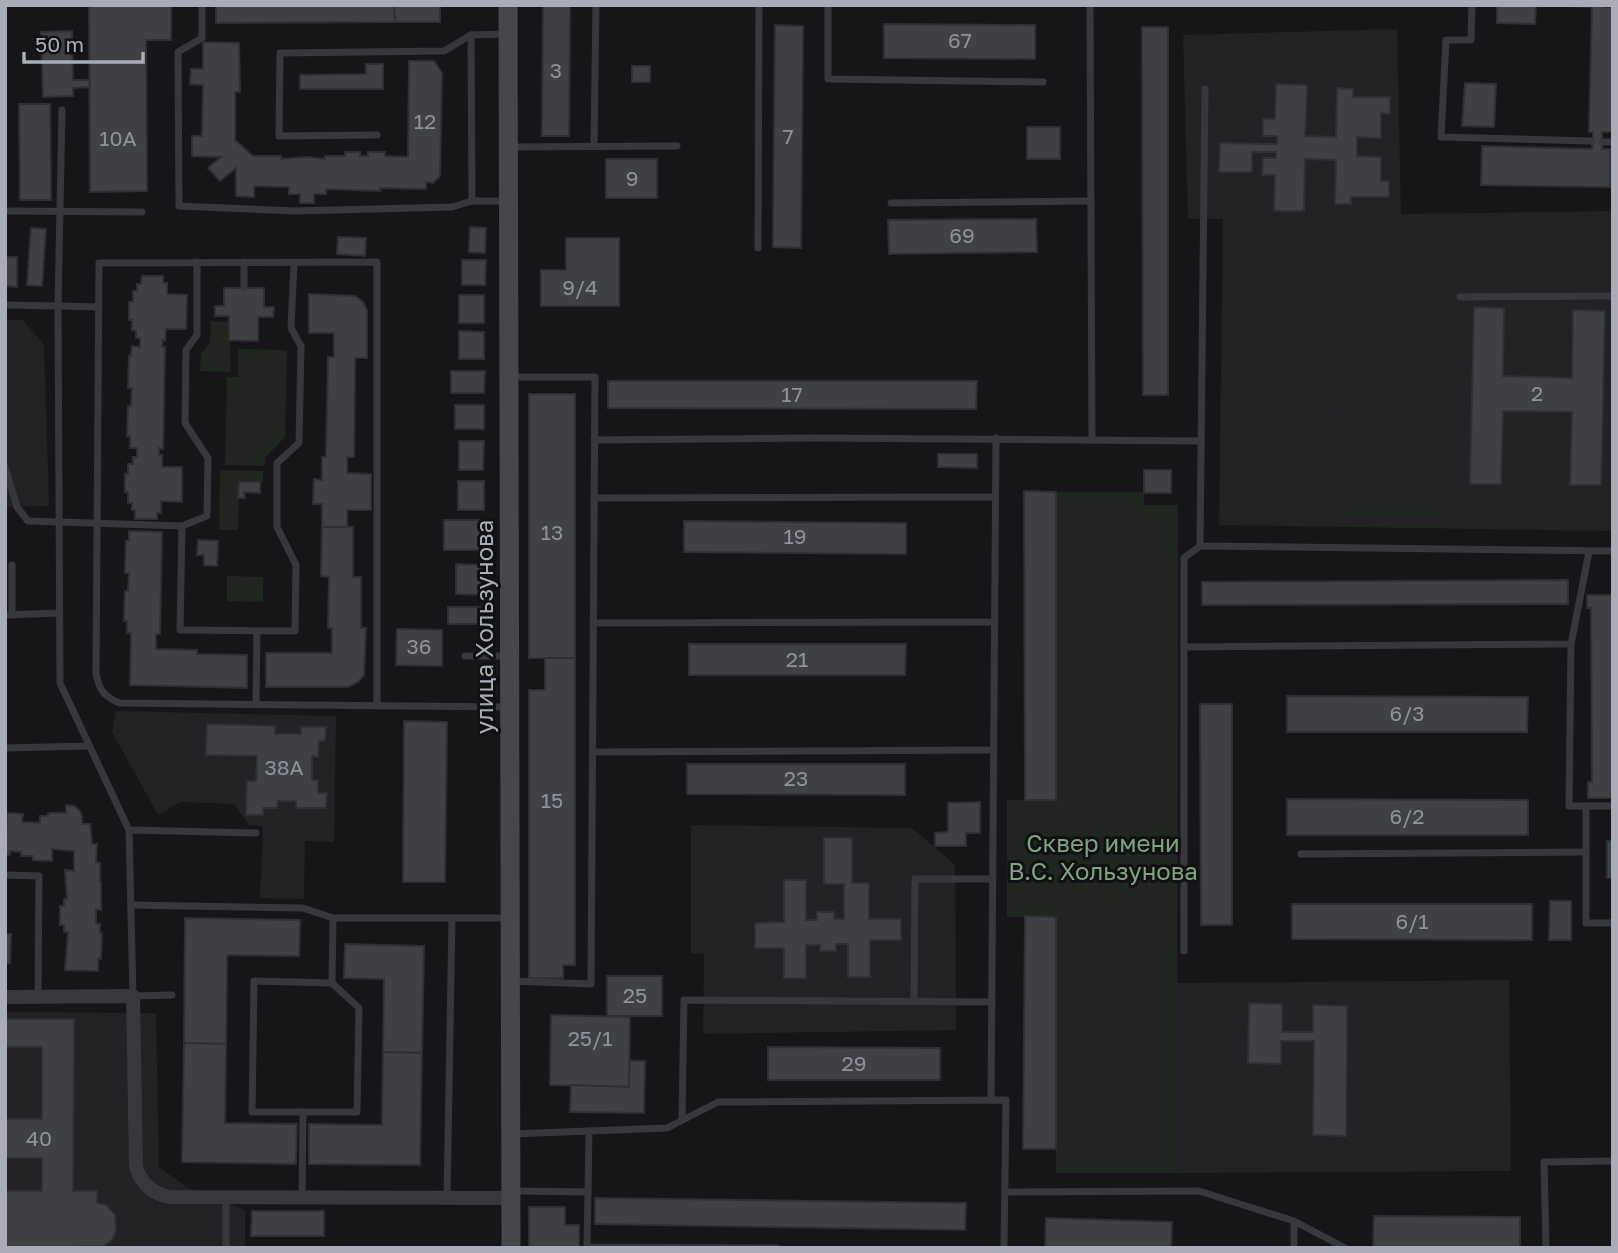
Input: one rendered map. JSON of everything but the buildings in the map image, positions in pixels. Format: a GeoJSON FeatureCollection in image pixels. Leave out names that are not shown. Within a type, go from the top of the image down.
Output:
{"type":"FeatureCollection","features":[{"type":"Feature","properties":{"kind":"street","name":"улица Хользунова"},"geometry":{"type":"LineString","coordinates":[[508,5],[511,1248]]}},
{"type":"Feature","properties":{"kind":"street"},"geometry":{"type":"LineString","coordinates":[[5,997],[133,996],[135,1167],[139,1179],[147,1188],[169,1198],[447,1198],[511,1194]]}},
{"type":"Feature","properties":{"kind":"lane"},"geometry":{"type":"LineString","coordinates":[[202,5],[202,38],[178,52],[179,206],[308,211],[452,207],[472,201],[508,201]]}},
{"type":"Feature","properties":{"kind":"lane"},"geometry":{"type":"LineString","coordinates":[[594,146],[596,5]]}},
{"type":"Feature","properties":{"kind":"lane"},"geometry":{"type":"LineString","coordinates":[[758,248],[759,5]]}},
{"type":"Feature","properties":{"kind":"lane"},"geometry":{"type":"LineString","coordinates":[[828,5],[828,79],[1043,82]]}},
{"type":"Feature","properties":{"kind":"lane"},"geometry":{"type":"LineString","coordinates":[[1090,5],[1092,439]]}},
{"type":"Feature","properties":{"kind":"lane"},"geometry":{"type":"LineString","coordinates":[[1472,5],[1471,40],[1446,40],[1441,137],[1592,141]]}},
{"type":"Feature","properties":{"kind":"lane"},"geometry":{"type":"LineString","coordinates":[[377,135],[279,136],[280,53],[444,51],[471,35],[508,34]]}},
{"type":"Feature","properties":{"kind":"lane"},"geometry":{"type":"LineString","coordinates":[[471,35],[472,201]]}},
{"type":"Feature","properties":{"kind":"lane"},"geometry":{"type":"LineString","coordinates":[[1200,545],[1205,89]]}},
{"type":"Feature","properties":{"kind":"lane"},"geometry":{"type":"LineString","coordinates":[[62,110],[58,306],[60,683],[129,830],[133,996],[172,995]]}},
{"type":"Feature","properties":{"kind":"lane"},"geometry":{"type":"LineString","coordinates":[[1602,142],[1613,142]]}},
{"type":"Feature","properties":{"kind":"lane"},"geometry":{"type":"LineString","coordinates":[[508,147],[677,145]]}},
{"type":"Feature","properties":{"kind":"lane"},"geometry":{"type":"LineString","coordinates":[[891,203],[1091,201]]}},
{"type":"Feature","properties":{"kind":"lane"},"geometry":{"type":"LineString","coordinates":[[5,211],[142,212]]}},
{"type":"Feature","properties":{"kind":"lane"},"geometry":{"type":"LineString","coordinates":[[5,467],[8,487],[27,521],[182,526],[207,516],[208,458],[185,423],[186,350],[197,335],[197,262]]}},
{"type":"Feature","properties":{"kind":"lane"},"geometry":{"type":"LineString","coordinates":[[244,262],[244,288]]}},
{"type":"Feature","properties":{"kind":"lane"},"geometry":{"type":"LineString","coordinates":[[377,706],[377,262],[99,263],[96,673],[98,687],[107,698],[118,703],[257,704],[377,706],[509,707]]}},
{"type":"Feature","properties":{"kind":"lane"},"geometry":{"type":"LineString","coordinates":[[182,526],[180,630],[295,631],[296,565],[276,527],[277,463],[299,443],[302,346],[291,328],[294,263]]}},
{"type":"Feature","properties":{"kind":"lane"},"geometry":{"type":"LineString","coordinates":[[1460,297],[1613,296]]}},
{"type":"Feature","properties":{"kind":"lane"},"geometry":{"type":"LineString","coordinates":[[5,305],[99,307]]}},
{"type":"Feature","properties":{"kind":"lane"},"geometry":{"type":"LineString","coordinates":[[508,377],[595,377],[591,984],[510,981]]}},
{"type":"Feature","properties":{"kind":"lane"},"geometry":{"type":"LineString","coordinates":[[594,440],[996,438],[1200,441]]}},
{"type":"Feature","properties":{"kind":"lane"},"geometry":{"type":"LineString","coordinates":[[991,1100],[996,438]]}},
{"type":"Feature","properties":{"kind":"lane"},"geometry":{"type":"LineString","coordinates":[[594,498],[995,497]]}},
{"type":"Feature","properties":{"kind":"lane"},"geometry":{"type":"LineString","coordinates":[[1185,951],[1184,558],[1200,545],[1613,551]]}},
{"type":"Feature","properties":{"kind":"lane"},"geometry":{"type":"LineString","coordinates":[[1589,552],[1571,643],[1569,806],[1613,806]]}},
{"type":"Feature","properties":{"kind":"lane"},"geometry":{"type":"LineString","coordinates":[[12,565],[9,615],[60,613]]}},
{"type":"Feature","properties":{"kind":"lane"},"geometry":{"type":"LineString","coordinates":[[593,623],[995,622]]}},
{"type":"Feature","properties":{"kind":"lane"},"geometry":{"type":"LineString","coordinates":[[257,631],[257,704]]}},
{"type":"Feature","properties":{"kind":"lane"},"geometry":{"type":"LineString","coordinates":[[1184,647],[1571,643]]}},
{"type":"Feature","properties":{"kind":"lane"},"geometry":{"type":"LineString","coordinates":[[465,656],[509,656]]}},
{"type":"Feature","properties":{"kind":"lane"},"geometry":{"type":"LineString","coordinates":[[5,748],[89,746]]}},
{"type":"Feature","properties":{"kind":"lane"},"geometry":{"type":"LineString","coordinates":[[593,752],[994,750]]}},
{"type":"Feature","properties":{"kind":"lane"},"geometry":{"type":"LineString","coordinates":[[1586,806],[1586,923],[1613,923]]}},
{"type":"Feature","properties":{"kind":"lane"},"geometry":{"type":"LineString","coordinates":[[129,830],[257,833]]}},
{"type":"Feature","properties":{"kind":"lane"},"geometry":{"type":"LineString","coordinates":[[1301,854],[1586,852]]}},
{"type":"Feature","properties":{"kind":"lane"},"geometry":{"type":"LineString","coordinates":[[5,875],[39,876],[38,997]]}},
{"type":"Feature","properties":{"kind":"lane"},"geometry":{"type":"LineString","coordinates":[[914,1001],[915,879],[993,879]]}},
{"type":"Feature","properties":{"kind":"lane"},"geometry":{"type":"LineString","coordinates":[[131,905],[303,908],[333,918],[510,918]]}},
{"type":"Feature","properties":{"kind":"lane"},"geometry":{"type":"LineString","coordinates":[[332,983],[333,918]]}},
{"type":"Feature","properties":{"kind":"lane"},"geometry":{"type":"LineString","coordinates":[[447,1198],[452,918]]}},
{"type":"Feature","properties":{"kind":"lane"},"geometry":{"type":"LineString","coordinates":[[254,981],[332,983],[359,1008],[357,1112],[303,1112],[252,1112],[254,981]]}},
{"type":"Feature","properties":{"kind":"lane"},"geometry":{"type":"LineString","coordinates":[[682,1120],[684,1000],[992,1002]]}},
{"type":"Feature","properties":{"kind":"lane"},"geometry":{"type":"LineString","coordinates":[[511,1135],[667,1128],[718,1102],[1006,1100],[1004,1248]]}},
{"type":"Feature","properties":{"kind":"lane"},"geometry":{"type":"LineString","coordinates":[[302,1198],[303,1112]]}},
{"type":"Feature","properties":{"kind":"lane"},"geometry":{"type":"LineString","coordinates":[[589,1131],[587,1247],[777,1248]]}},
{"type":"Feature","properties":{"kind":"lane"},"geometry":{"type":"LineString","coordinates":[[1546,1248],[1544,1162],[1613,1161]]}},
{"type":"Feature","properties":{"kind":"lane"},"geometry":{"type":"LineString","coordinates":[[1005,1192],[1199,1191],[1294,1221],[1345,1248]]}},
{"type":"Feature","properties":{"kind":"lane"},"geometry":{"type":"LineString","coordinates":[[511,1194],[588,1192]]}},
{"type":"Feature","properties":{"kind":"lane"},"geometry":{"type":"LineString","coordinates":[[226,1198],[226,1248]]}},
{"type":"Feature","properties":{"kind":"lane"},"geometry":{"type":"LineString","coordinates":[[1294,1221],[1294,1248]]}},
{"type":"Feature","properties":{"kind":"shaded area"},"geometry":{"type":"Polygon","coordinates":[[[1397,29],[1401,214],[1613,211],[1613,531],[1219,525],[1223,219],[1188,219],[1183,35],[1397,29]]]}},
{"type":"Feature","properties":{"kind":"shaded area"},"geometry":{"type":"Polygon","coordinates":[[[5,320],[23,320],[44,345],[49,506],[5,507],[5,320]]]}},
{"type":"Feature","properties":{"kind":"shaded area"},"geometry":{"type":"Polygon","coordinates":[[[116,711],[336,716],[334,842],[305,841],[304,899],[260,898],[263,826],[249,825],[234,804],[180,802],[158,815],[112,732],[116,711]]]}},
{"type":"Feature","properties":{"kind":"shaded area"},"geometry":{"type":"Polygon","coordinates":[[[691,825],[912,828],[955,865],[956,1030],[703,1034],[704,954],[691,953],[691,825]]]}},
{"type":"Feature","properties":{"kind":"shaded area"},"geometry":{"type":"Polygon","coordinates":[[[1509,980],[1511,1171],[1177,1173],[1177,983],[1509,980]]]}},
{"type":"Feature","properties":{"kind":"shaded area"},"geometry":{"type":"Polygon","coordinates":[[[5,1012],[156,1013],[159,1167],[188,1188],[245,1210],[245,1248],[5,1248],[5,1012]]]}},
{"type":"Feature","properties":{"kind":"green space"},"geometry":{"type":"Polygon","coordinates":[[[211,321],[229,322],[231,372],[200,371],[201,354],[210,342],[211,321]]]}},
{"type":"Feature","properties":{"kind":"green space"},"geometry":{"type":"Polygon","coordinates":[[[1343,321],[1438,321],[1439,517],[1345,517],[1343,321]]]}},
{"type":"Feature","properties":{"kind":"green space"},"geometry":{"type":"Polygon","coordinates":[[[238,349],[287,350],[285,437],[265,458],[265,466],[225,465],[227,377],[238,377],[238,349]]]}},
{"type":"Feature","properties":{"kind":"green space"},"geometry":{"type":"Polygon","coordinates":[[[220,470],[263,471],[263,482],[239,482],[238,530],[219,530],[220,470]]]}},
{"type":"Feature","properties":{"kind":"green space","name":"Сквер имени В.С. Хользунова"},"geometry":{"type":"Polygon","coordinates":[[[1056,492],[1144,492],[1144,505],[1178,505],[1177,1173],[1056,1173],[1056,917],[1007,917],[1007,800],[1056,800],[1056,492]]]}},
{"type":"Feature","properties":{"kind":"green space"},"geometry":{"type":"Polygon","coordinates":[[[227,576],[263,577],[263,602],[227,601],[227,576]]]}}]}
